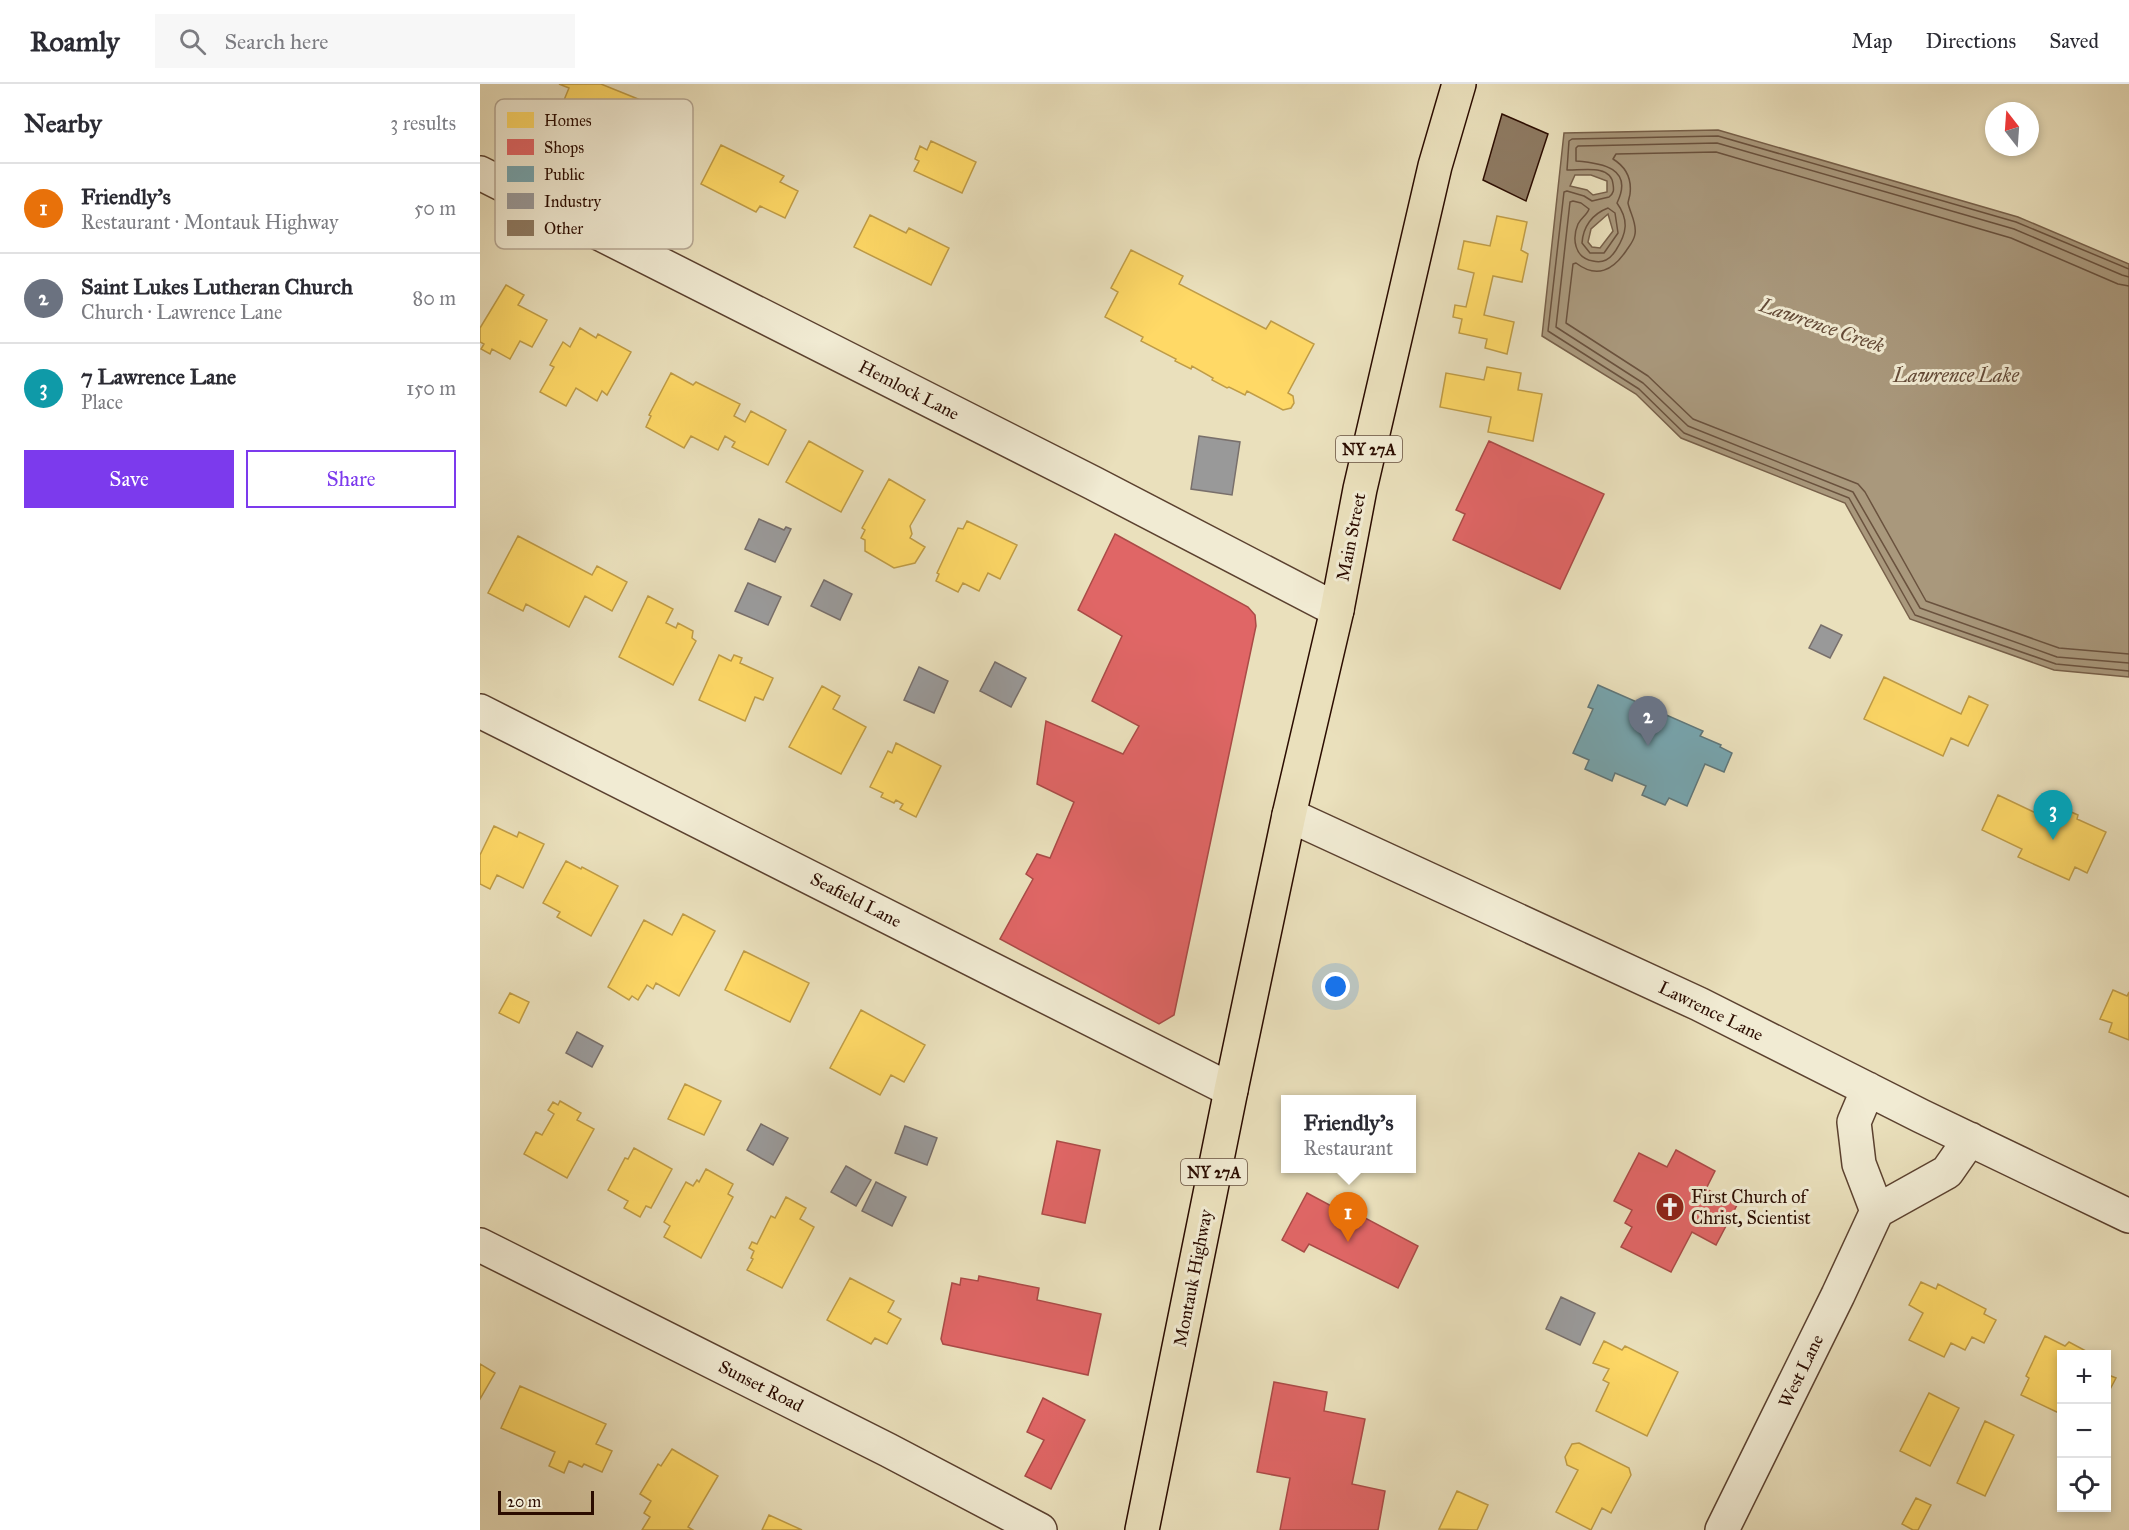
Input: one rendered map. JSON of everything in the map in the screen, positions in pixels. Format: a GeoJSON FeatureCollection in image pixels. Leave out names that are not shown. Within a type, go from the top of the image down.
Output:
{"type":"FeatureCollection","features":[{"type":"Feature","properties":{"kind":"main road","name":"Main Street"},"geometry":{"type":"LineString","coordinates":[[1289,815],[1337,610],[1360,489],[1434,166],[1459,84]]}},
{"type":"Feature","properties":{"kind":"main road","name":"Montauk Highway"},"geometry":{"type":"LineString","coordinates":[[1142,1530],[1289,815]]}},
{"type":"Feature","properties":{"kind":"street","name":"Hemlock Lane"},"geometry":{"type":"LineString","coordinates":[[480,173],[495,181]]}},
{"type":"Feature","properties":{"kind":"street","name":"Hemlock Lane"},"geometry":{"type":"LineString","coordinates":[[630,249],[1093,483],[1337,610]]}},
{"type":"Feature","properties":{"kind":"street","name":"Seafield Lane"},"geometry":{"type":"LineString","coordinates":[[480,711],[1231,1090]]}},
{"type":"Feature","properties":{"kind":"street","name":"Lawrence Lane"},"geometry":{"type":"LineString","coordinates":[[1289,815],[1699,1004],[2129,1216]]}},
{"type":"Feature","properties":{"kind":"street"},"geometry":{"type":"LineString","coordinates":[[1868,1089],[1854,1122],[1859,1164],[1877,1211],[1947,1172],[1970,1139]]}},
{"type":"Feature","properties":{"kind":"street","name":"West Lane"},"geometry":{"type":"LineString","coordinates":[[1722,1530],[1877,1211]]}},
{"type":"Feature","properties":{"kind":"street","name":"Sunset Road"},"geometry":{"type":"LineString","coordinates":[[480,1245],[888,1450],[1040,1530]]}},
{"type":"Feature","properties":{"kind":"water","name":"Lawrence Lake"},"geometry":{"type":"Polygon","coordinates":[[[1718,130],[2018,217],[2129,264],[2129,677],[2054,670],[1910,619],[1845,503],[1681,438],[1636,394],[1542,336],[1564,133],[1718,130]],[[1575,175],[1570,186],[1587,190],[1593,195],[1607,192],[1607,181],[1591,175],[1575,175]],[[1608,214],[1591,229],[1588,242],[1592,247],[1600,248],[1613,231],[1608,214]]]}},
{"type":"Feature","properties":{"kind":"building: Homes"},"geometry":{"type":"Polygon","coordinates":[[[559,84],[601,84],[638,99],[564,99],[569,88],[559,84]]]}},
{"type":"Feature","properties":{"kind":"building: Homes"},"geometry":{"type":"Polygon","coordinates":[[[931,141],[976,162],[962,193],[914,171],[919,161],[915,159],[920,146],[927,150],[931,141]]]}},
{"type":"Feature","properties":{"kind":"building: Homes"},"geometry":{"type":"Polygon","coordinates":[[[721,145],[784,176],[780,182],[798,191],[785,218],[760,206],[756,212],[701,184],[721,145]]]}},
{"type":"Feature","properties":{"kind":"building: Homes"},"geometry":{"type":"Polygon","coordinates":[[[870,215],[906,233],[909,228],[949,248],[931,285],[854,247],[870,215]]]}},
{"type":"Feature","properties":{"kind":"building: Homes"},"geometry":{"type":"Polygon","coordinates":[[[1497,216],[1527,222],[1521,250],[1528,254],[1522,282],[1493,276],[1484,315],[1514,322],[1507,354],[1485,348],[1487,339],[1459,333],[1462,319],[1453,317],[1455,305],[1466,307],[1474,273],[1458,269],[1464,241],[1490,246],[1497,216]]]}},
{"type":"Feature","properties":{"kind":"building: Homes"},"geometry":{"type":"Polygon","coordinates":[[[1131,250],[1183,276],[1179,284],[1266,329],[1271,321],[1314,344],[1288,393],[1293,396],[1294,403],[1291,408],[1283,410],[1247,391],[1245,395],[1227,388],[1192,366],[1191,369],[1175,361],[1176,359],[1141,341],[1143,337],[1105,317],[1118,292],[1111,288],[1131,250]]]}},
{"type":"Feature","properties":{"kind":"building: Homes"},"geometry":{"type":"Polygon","coordinates":[[[506,285],[524,295],[518,305],[547,320],[532,347],[520,341],[510,359],[492,349],[490,354],[481,349],[484,344],[480,342],[480,328],[506,285]]]}},
{"type":"Feature","properties":{"kind":"building: Homes"},"geometry":{"type":"Polygon","coordinates":[[[580,328],[596,338],[598,334],[631,352],[607,395],[602,391],[597,401],[576,388],[566,406],[540,392],[554,367],[550,365],[563,342],[570,347],[580,328]]]}},
{"type":"Feature","properties":{"kind":"building: Homes"},"geometry":{"type":"Polygon","coordinates":[[[1487,367],[1521,373],[1518,390],[1542,394],[1533,441],[1488,432],[1491,417],[1440,407],[1446,373],[1484,380],[1487,367]]]}},
{"type":"Feature","properties":{"kind":"building: Homes"},"geometry":{"type":"Polygon","coordinates":[[[671,373],[693,385],[696,382],[740,404],[734,416],[745,422],[751,411],[786,430],[768,465],[732,447],[735,442],[725,436],[718,450],[691,436],[684,448],[646,427],[651,416],[649,415],[671,373]]]}},
{"type":"Feature","properties":{"kind":"building: Homes"},"geometry":{"type":"Polygon","coordinates":[[[809,441],[863,471],[841,512],[786,482],[809,441]]]}},
{"type":"Feature","properties":{"kind":"building: Homes"},"geometry":{"type":"Polygon","coordinates":[[[889,479],[925,500],[910,526],[912,534],[910,538],[925,547],[915,563],[894,568],[865,551],[865,540],[861,538],[865,530],[862,528],[889,479]]]}},
{"type":"Feature","properties":{"kind":"building: Homes"},"geometry":{"type":"Polygon","coordinates":[[[967,521],[1017,545],[1000,579],[988,573],[979,591],[963,583],[958,592],[936,581],[939,574],[937,573],[958,528],[963,529],[967,521]]]}},
{"type":"Feature","properties":{"kind":"building: Homes"},"geometry":{"type":"Polygon","coordinates":[[[518,536],[592,575],[597,566],[627,582],[612,611],[585,596],[569,627],[526,604],[523,611],[488,593],[518,536]]]}},
{"type":"Feature","properties":{"kind":"building: Homes"},"geometry":{"type":"Polygon","coordinates":[[[648,596],[673,609],[666,623],[676,628],[678,623],[693,631],[692,638],[696,641],[673,685],[619,657],[648,596]]]}},
{"type":"Feature","properties":{"kind":"building: Homes"},"geometry":{"type":"Polygon","coordinates":[[[719,655],[731,661],[734,655],[742,658],[740,663],[773,678],[763,700],[755,697],[745,721],[699,700],[719,655]]]}},
{"type":"Feature","properties":{"kind":"building: Homes"},"geometry":{"type":"Polygon","coordinates":[[[1884,677],[1961,714],[1969,696],[1988,705],[1968,746],[1951,738],[1943,756],[1864,719],[1884,677]]]}},
{"type":"Feature","properties":{"kind":"building: Homes"},"geometry":{"type":"Polygon","coordinates":[[[822,686],[840,696],[833,709],[866,727],[841,774],[789,747],[822,686]]]}},
{"type":"Feature","properties":{"kind":"building: Homes"},"geometry":{"type":"Polygon","coordinates":[[[896,743],[941,766],[916,817],[900,809],[903,804],[881,797],[883,793],[870,787],[888,751],[892,753],[896,743]]]}},
{"type":"Feature","properties":{"kind":"building: Homes"},"geometry":{"type":"Polygon","coordinates":[[[1998,795],[2038,814],[2044,800],[2078,815],[2077,819],[2106,832],[2087,873],[2075,867],[2069,880],[2018,857],[2022,849],[1982,830],[1998,795]]]}},
{"type":"Feature","properties":{"kind":"building: Homes"},"geometry":{"type":"Polygon","coordinates":[[[494,826],[517,837],[519,832],[544,844],[523,888],[497,875],[490,889],[480,884],[480,855],[494,826]]]}},
{"type":"Feature","properties":{"kind":"building: Homes"},"geometry":{"type":"Polygon","coordinates":[[[566,861],[618,886],[591,936],[557,917],[560,912],[543,903],[566,861]]]}},
{"type":"Feature","properties":{"kind":"building: Homes"},"geometry":{"type":"Polygon","coordinates":[[[683,914],[715,931],[679,996],[656,983],[653,989],[647,985],[638,1000],[632,996],[629,1000],[608,987],[644,920],[672,935],[683,914]]]}},
{"type":"Feature","properties":{"kind":"building: Homes"},"geometry":{"type":"Polygon","coordinates":[[[744,951],[809,983],[790,1022],[725,990],[744,951]]]}},
{"type":"Feature","properties":{"kind":"building: Homes"},"geometry":{"type":"Polygon","coordinates":[[[2113,990],[2127,996],[2129,992],[2129,1040],[2109,1032],[2112,1023],[2100,1019],[2113,990]]]}},
{"type":"Feature","properties":{"kind":"building: Homes"},"geometry":{"type":"Polygon","coordinates":[[[510,993],[529,1002],[519,1023],[499,1013],[510,993]]]}},
{"type":"Feature","properties":{"kind":"building: Homes"},"geometry":{"type":"Polygon","coordinates":[[[861,1010],[925,1045],[904,1082],[891,1075],[880,1095],[830,1068],[861,1010]]]}},
{"type":"Feature","properties":{"kind":"building: Homes"},"geometry":{"type":"Polygon","coordinates":[[[685,1084],[721,1101],[704,1135],[668,1119],[685,1084]]]}},
{"type":"Feature","properties":{"kind":"building: Homes"},"geometry":{"type":"Polygon","coordinates":[[[560,1101],[581,1113],[577,1120],[594,1129],[567,1178],[524,1154],[536,1132],[542,1135],[554,1114],[548,1110],[553,1102],[558,1105],[560,1101]]]}},
{"type":"Feature","properties":{"kind":"building: Homes"},"geometry":{"type":"Polygon","coordinates":[[[634,1148],[672,1169],[651,1208],[646,1206],[640,1217],[624,1208],[628,1201],[608,1190],[625,1158],[628,1159],[634,1148]]]}},
{"type":"Feature","properties":{"kind":"building: Homes"},"geometry":{"type":"Polygon","coordinates":[[[706,1169],[733,1184],[728,1194],[733,1197],[701,1258],[664,1237],[670,1226],[664,1222],[686,1182],[693,1186],[697,1180],[699,1182],[706,1169]]]}},
{"type":"Feature","properties":{"kind":"building: Homes"},"geometry":{"type":"Polygon","coordinates":[[[786,1197],[806,1208],[800,1219],[814,1227],[782,1288],[747,1270],[753,1259],[751,1258],[754,1251],[749,1248],[752,1242],[757,1244],[771,1216],[775,1218],[786,1197]]]}},
{"type":"Feature","properties":{"kind":"building: Homes"},"geometry":{"type":"Polygon","coordinates":[[[850,1278],[894,1301],[888,1312],[901,1319],[887,1344],[875,1338],[871,1344],[827,1320],[850,1278]]]}},
{"type":"Feature","properties":{"kind":"building: Homes"},"geometry":{"type":"Polygon","coordinates":[[[1921,1282],[1936,1289],[1938,1284],[1986,1309],[1984,1314],[1996,1320],[1984,1343],[1972,1337],[1965,1350],[1951,1343],[1944,1357],[1909,1340],[1923,1313],[1909,1305],[1921,1282]]]}},
{"type":"Feature","properties":{"kind":"building: Homes"},"geometry":{"type":"Polygon","coordinates":[[[2045,1336],[2065,1346],[2069,1342],[2084,1350],[2057,1350],[2057,1412],[2021,1395],[2029,1378],[2026,1376],[2045,1336]]]}},
{"type":"Feature","properties":{"kind":"building: Homes"},"geometry":{"type":"Polygon","coordinates":[[[1604,1341],[1622,1350],[1625,1346],[1678,1372],[1647,1436],[1596,1411],[1609,1383],[1603,1380],[1609,1369],[1593,1363],[1604,1341]]]}},
{"type":"Feature","properties":{"kind":"building: Homes"},"geometry":{"type":"Polygon","coordinates":[[[480,1364],[495,1373],[480,1399],[480,1364]]]}},
{"type":"Feature","properties":{"kind":"building: Homes"},"geometry":{"type":"Polygon","coordinates":[[[2111,1376],[2116,1378],[2111,1388],[2111,1376]]]}},
{"type":"Feature","properties":{"kind":"building: Homes"},"geometry":{"type":"Polygon","coordinates":[[[520,1386],[606,1424],[596,1444],[612,1451],[602,1472],[584,1464],[582,1467],[569,1461],[564,1473],[549,1466],[555,1452],[501,1428],[520,1386]]]}},
{"type":"Feature","properties":{"kind":"building: Homes"},"geometry":{"type":"Polygon","coordinates":[[[1929,1393],[1959,1408],[1930,1466],[1900,1451],[1929,1393]]]}},
{"type":"Feature","properties":{"kind":"building: Homes"},"geometry":{"type":"Polygon","coordinates":[[[1985,1421],[2014,1435],[1985,1496],[1957,1483],[1985,1421]]]}},
{"type":"Feature","properties":{"kind":"building: Homes"},"geometry":{"type":"Polygon","coordinates":[[[1579,1443],[1629,1468],[1631,1475],[1611,1513],[1602,1508],[1591,1530],[1556,1512],[1578,1470],[1567,1465],[1565,1457],[1572,1444],[1579,1443]]]}},
{"type":"Feature","properties":{"kind":"building: Homes"},"geometry":{"type":"Polygon","coordinates":[[[672,1449],[718,1476],[688,1527],[693,1530],[642,1530],[650,1517],[644,1513],[651,1501],[640,1494],[658,1464],[661,1466],[672,1449]]]}},
{"type":"Feature","properties":{"kind":"building: Homes"},"geometry":{"type":"Polygon","coordinates":[[[1457,1491],[1488,1505],[1477,1530],[1439,1529],[1457,1491]]]}},
{"type":"Feature","properties":{"kind":"building: Homes"},"geometry":{"type":"Polygon","coordinates":[[[1916,1498],[1931,1505],[1918,1530],[1913,1530],[1902,1524],[1916,1498]]]}},
{"type":"Feature","properties":{"kind":"building: Homes"},"geometry":{"type":"Polygon","coordinates":[[[769,1515],[802,1530],[762,1530],[769,1515]]]}},
{"type":"Feature","properties":{"kind":"building: Shops"},"geometry":{"type":"Polygon","coordinates":[[[1489,441],[1604,494],[1560,589],[1453,540],[1465,514],[1456,510],[1489,441]]]}},
{"type":"Feature","properties":{"kind":"building: Shops"},"geometry":{"type":"Polygon","coordinates":[[[1115,534],[1248,607],[1255,615],[1256,626],[1174,1015],[1159,1024],[1000,939],[1033,879],[1026,874],[1037,854],[1050,858],[1074,802],[1037,784],[1046,721],[1123,754],[1139,726],[1092,701],[1122,636],[1078,610],[1115,534]]]}},
{"type":"Feature","properties":{"kind":"building: Shops"},"geometry":{"type":"Polygon","coordinates":[[[1057,1141],[1100,1150],[1085,1223],[1042,1214],[1057,1141]]]}},
{"type":"Feature","properties":{"kind":"building: Shops"},"geometry":{"type":"Polygon","coordinates":[[[1676,1150],[1715,1171],[1706,1189],[1737,1205],[1716,1245],[1692,1232],[1671,1272],[1621,1247],[1632,1227],[1625,1223],[1632,1210],[1614,1201],[1639,1153],[1667,1167],[1676,1150]]]}},
{"type":"Feature","properties":{"kind":"building: Shops"},"geometry":{"type":"Polygon","coordinates":[[[1307,1193],[1335,1208],[1337,1203],[1418,1246],[1398,1288],[1309,1244],[1304,1252],[1282,1240],[1307,1193]]]}},
{"type":"Feature","properties":{"kind":"building: Shops"},"geometry":{"type":"Polygon","coordinates":[[[979,1276],[1039,1288],[1037,1300],[1101,1314],[1088,1375],[943,1344],[941,1339],[952,1283],[960,1285],[961,1278],[978,1281],[979,1276]]]}},
{"type":"Feature","properties":{"kind":"building: Shops"},"geometry":{"type":"Polygon","coordinates":[[[1274,1382],[1327,1392],[1324,1411],[1365,1419],[1352,1484],[1385,1491],[1378,1530],[1280,1530],[1290,1478],[1257,1472],[1274,1382]]]}},
{"type":"Feature","properties":{"kind":"building: Shops"},"geometry":{"type":"Polygon","coordinates":[[[1043,1398],[1085,1420],[1051,1489],[1025,1476],[1044,1440],[1027,1432],[1043,1398]]]}},
{"type":"Feature","properties":{"kind":"building: Public"},"geometry":{"type":"Polygon","coordinates":[[[1598,685],[1703,731],[1700,736],[1721,745],[1720,747],[1732,753],[1724,772],[1705,764],[1687,806],[1669,798],[1665,805],[1642,795],[1646,786],[1615,773],[1612,781],[1585,769],[1589,760],[1573,753],[1593,709],[1588,707],[1598,685]]]}},
{"type":"Feature","properties":{"kind":"building: Industry"},"geometry":{"type":"Polygon","coordinates":[[[1199,436],[1240,442],[1232,495],[1191,489],[1199,436]]]}},
{"type":"Feature","properties":{"kind":"building: Industry"},"geometry":{"type":"Polygon","coordinates":[[[759,519],[784,530],[786,527],[791,529],[775,562],[745,549],[759,519]]]}},
{"type":"Feature","properties":{"kind":"building: Industry"},"geometry":{"type":"Polygon","coordinates":[[[824,580],[852,594],[840,620],[811,606],[824,580]]]}},
{"type":"Feature","properties":{"kind":"building: Industry"},"geometry":{"type":"Polygon","coordinates":[[[748,583],[781,597],[768,625],[735,611],[748,583]]]}},
{"type":"Feature","properties":{"kind":"building: Industry"},"geometry":{"type":"Polygon","coordinates":[[[1821,625],[1842,635],[1830,658],[1809,648],[1821,625]]]}},
{"type":"Feature","properties":{"kind":"building: Industry"},"geometry":{"type":"Polygon","coordinates":[[[995,662],[1026,678],[1011,707],[980,691],[995,662]]]}},
{"type":"Feature","properties":{"kind":"building: Industry"},"geometry":{"type":"Polygon","coordinates":[[[919,667],[948,681],[934,713],[904,700],[919,667]]]}},
{"type":"Feature","properties":{"kind":"building: Industry"},"geometry":{"type":"Polygon","coordinates":[[[577,1032],[603,1046],[592,1067],[566,1053],[577,1032]]]}},
{"type":"Feature","properties":{"kind":"building: Industry"},"geometry":{"type":"Polygon","coordinates":[[[761,1124],[788,1138],[773,1165],[747,1150],[761,1124]]]}},
{"type":"Feature","properties":{"kind":"building: Industry"},"geometry":{"type":"Polygon","coordinates":[[[905,1126],[937,1138],[927,1165],[895,1153],[905,1126]]]}},
{"type":"Feature","properties":{"kind":"building: Industry"},"geometry":{"type":"Polygon","coordinates":[[[846,1166],[871,1180],[856,1206],[831,1192],[846,1166]]]}},
{"type":"Feature","properties":{"kind":"building: Industry"},"geometry":{"type":"Polygon","coordinates":[[[876,1182],[906,1197],[892,1226],[862,1211],[876,1182]]]}},
{"type":"Feature","properties":{"kind":"building: Industry"},"geometry":{"type":"Polygon","coordinates":[[[1561,1297],[1595,1313],[1580,1345],[1546,1329],[1561,1297]]]}},
{"type":"Feature","properties":{"kind":"building: Other"},"geometry":{"type":"Polygon","coordinates":[[[1502,114],[1548,134],[1526,201],[1483,180],[1502,114]]]}},
{"type":"Feature","properties":{"kind":"place","name":"Saint Lukes Lutheran Church"},"geometry":{"type":"Point","coordinates":[1648,746]}},
{"type":"Feature","properties":{"kind":"place","name":"7 Lawrence Lane"},"geometry":{"type":"Point","coordinates":[2053,840]}},
{"type":"Feature","properties":{"kind":"place","name":"First Church of Christ, Scientist"},"geometry":{"type":"Point","coordinates":[1670,1207]}},
{"type":"Feature","properties":{"kind":"place","name":"Friendly's"},"geometry":{"type":"Point","coordinates":[1348,1242]}},
{"type":"Feature","properties":{"kind":"water label","name":"Lawrence Creek"},"geometry":{"type":"Point","coordinates":[1822,325]}}]}
